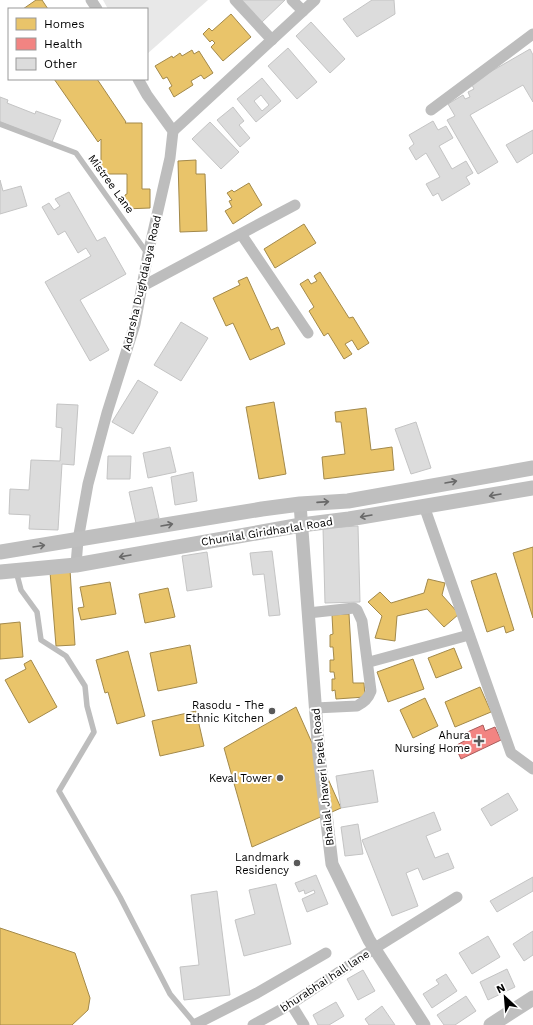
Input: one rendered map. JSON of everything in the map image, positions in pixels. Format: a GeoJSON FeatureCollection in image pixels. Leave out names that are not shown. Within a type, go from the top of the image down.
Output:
{"type":"FeatureCollection","features":[{"type":"Feature","properties":{"kind":"main road","name":"Chunilal Giridharlal Road"},"geometry":{"type":"LineString","coordinates":[[0,552],[262,509],[300,504],[348,501],[533,468]]}},
{"type":"Feature","properties":{"kind":"main road","name":"Chunilal Giridharlal Road"},"geometry":{"type":"LineString","coordinates":[[0,572],[76,565],[301,525],[349,519],[533,488]]}},
{"type":"Feature","properties":{"kind":"main road"},"geometry":{"type":"LineString","coordinates":[[491,1025],[533,998]]}},
{"type":"Feature","properties":{"kind":"street"},"geometry":{"type":"LineString","coordinates":[[235,0],[272,40]]}},
{"type":"Feature","properties":{"kind":"street"},"geometry":{"type":"LineString","coordinates":[[292,0],[303,12]]}},
{"type":"Feature","properties":{"kind":"street"},"geometry":{"type":"LineString","coordinates":[[139,80],[147,95],[173,131],[315,0]]}},
{"type":"Feature","properties":{"kind":"street"},"geometry":{"type":"LineString","coordinates":[[431,110],[533,34]]}},
{"type":"Feature","properties":{"kind":"street","name":"Adarsha Dughdalaya Road"},"geometry":{"type":"LineString","coordinates":[[76,565],[78,540],[88,484],[135,324],[148,254],[170,158],[173,131]]}},
{"type":"Feature","properties":{"kind":"street"},"geometry":{"type":"LineString","coordinates":[[143,286],[295,205]]}},
{"type":"Feature","properties":{"kind":"street"},"geometry":{"type":"LineString","coordinates":[[241,234],[308,333]]}},
{"type":"Feature","properties":{"kind":"street","name":"Bhailal Jhaveri Patel Road"},"geometry":{"type":"LineString","coordinates":[[300,504],[319,755],[332,864],[369,940],[424,1025]]}},
{"type":"Feature","properties":{"kind":"street"},"geometry":{"type":"LineString","coordinates":[[424,506],[511,753],[533,769]]}},
{"type":"Feature","properties":{"kind":"street"},"geometry":{"type":"LineString","coordinates":[[308,612],[354,608],[357,610],[362,621],[370,691],[368,697],[363,703],[357,706],[315,708]]}},
{"type":"Feature","properties":{"kind":"street"},"geometry":{"type":"LineString","coordinates":[[373,662],[469,635]]}},
{"type":"Feature","properties":{"kind":"street","name":"bhurabhai hall lane"},"geometry":{"type":"LineString","coordinates":[[253,1025],[291,1004],[375,948],[457,897]]}},
{"type":"Feature","properties":{"kind":"street"},"geometry":{"type":"LineString","coordinates":[[196,1024],[257,993],[326,953]]}},
{"type":"Feature","properties":{"kind":"street"},"geometry":{"type":"LineString","coordinates":[[291,1004],[304,1025]]}},
{"type":"Feature","properties":{"kind":"lane","name":"Mistree Lane"},"geometry":{"type":"LineString","coordinates":[[0,124],[76,153],[148,254]]}},
{"type":"Feature","properties":{"kind":"lane"},"geometry":{"type":"LineString","coordinates":[[16,570],[21,590],[37,612],[41,640],[66,656],[85,686],[87,706],[94,732],[60,791],[120,897],[170,994],[196,1024]]}},
{"type":"Feature","properties":{"kind":"shaded area"},"geometry":{"type":"Polygon","coordinates":[[[103,0],[208,0],[148,53],[148,8],[107,8],[103,0]]]}},
{"type":"Feature","properties":{"kind":"building: Homes"},"geometry":{"type":"Polygon","coordinates":[[[36,0],[42,0],[47,8],[24,8],[36,0]]]}},
{"type":"Feature","properties":{"kind":"building: Homes"},"geometry":{"type":"Polygon","coordinates":[[[231,14],[251,37],[223,61],[211,47],[215,43],[212,40],[210,42],[203,34],[209,28],[212,31],[231,14]]]}},
{"type":"Feature","properties":{"kind":"building: Homes"},"geometry":{"type":"Polygon","coordinates":[[[192,50],[194,54],[199,51],[213,73],[204,79],[201,75],[191,81],[193,85],[174,97],[169,88],[172,86],[167,77],[163,79],[155,66],[172,56],[173,58],[180,53],[182,56],[192,50]]]}},
{"type":"Feature","properties":{"kind":"building: Homes"},"geometry":{"type":"Polygon","coordinates":[[[55,80],[98,80],[126,122],[125,123],[142,123],[142,189],[150,189],[150,208],[124,209],[125,195],[127,194],[127,174],[101,174],[101,139],[98,142],[55,80]]]}},
{"type":"Feature","properties":{"kind":"building: Homes"},"geometry":{"type":"Polygon","coordinates":[[[196,160],[196,174],[205,174],[207,231],[180,232],[178,161],[196,160]]]}},
{"type":"Feature","properties":{"kind":"building: Homes"},"geometry":{"type":"Polygon","coordinates":[[[249,183],[262,205],[233,224],[225,211],[232,207],[229,201],[232,200],[227,193],[232,190],[234,192],[249,183]]]}},
{"type":"Feature","properties":{"kind":"building: Homes"},"geometry":{"type":"Polygon","coordinates":[[[304,224],[316,243],[275,268],[264,249],[304,224]]]}},
{"type":"Feature","properties":{"kind":"building: Homes"},"geometry":{"type":"Polygon","coordinates":[[[320,272],[349,318],[353,317],[369,343],[358,350],[352,340],[345,344],[352,354],[344,359],[328,333],[324,336],[309,311],[314,307],[300,284],[308,279],[311,284],[317,281],[314,276],[320,272]]]}},
{"type":"Feature","properties":{"kind":"building: Homes"},"geometry":{"type":"Polygon","coordinates":[[[247,277],[271,330],[278,327],[285,344],[250,360],[233,323],[226,326],[213,298],[240,285],[238,281],[247,277]]]}},
{"type":"Feature","properties":{"kind":"building: Homes"},"geometry":{"type":"Polygon","coordinates":[[[274,402],[286,474],[259,479],[246,407],[274,402]]]}},
{"type":"Feature","properties":{"kind":"building: Homes"},"geometry":{"type":"Polygon","coordinates":[[[366,408],[371,450],[392,447],[394,470],[324,479],[322,457],[345,454],[341,422],[336,422],[335,412],[366,408]]]}},
{"type":"Feature","properties":{"kind":"building: Homes"},"geometry":{"type":"Polygon","coordinates":[[[533,547],[533,618],[513,553],[533,547]]]}},
{"type":"Feature","properties":{"kind":"building: Homes"},"geometry":{"type":"Polygon","coordinates":[[[70,570],[75,645],[56,646],[50,572],[70,570]]]}},
{"type":"Feature","properties":{"kind":"building: Homes"},"geometry":{"type":"Polygon","coordinates":[[[496,573],[514,630],[506,633],[504,626],[487,632],[471,581],[496,573]]]}},
{"type":"Feature","properties":{"kind":"building: Homes"},"geometry":{"type":"Polygon","coordinates":[[[428,579],[445,583],[442,595],[459,614],[444,627],[427,609],[397,616],[395,641],[375,638],[382,616],[368,602],[380,592],[391,603],[424,593],[428,579]]]}},
{"type":"Feature","properties":{"kind":"building: Homes"},"geometry":{"type":"Polygon","coordinates":[[[110,582],[116,614],[81,620],[78,608],[84,607],[80,587],[110,582]]]}},
{"type":"Feature","properties":{"kind":"building: Homes"},"geometry":{"type":"Polygon","coordinates":[[[168,588],[175,617],[145,623],[139,594],[168,588]]]}},
{"type":"Feature","properties":{"kind":"building: Homes"},"geometry":{"type":"Polygon","coordinates":[[[349,614],[353,683],[364,683],[365,697],[336,699],[335,690],[332,691],[332,679],[335,679],[334,672],[330,672],[330,660],[334,660],[333,647],[330,647],[330,635],[333,634],[332,615],[349,614]]]}},
{"type":"Feature","properties":{"kind":"building: Homes"},"geometry":{"type":"Polygon","coordinates":[[[20,622],[23,657],[0,659],[0,624],[20,622]]]}},
{"type":"Feature","properties":{"kind":"building: Homes"},"geometry":{"type":"Polygon","coordinates":[[[190,645],[197,683],[158,691],[150,653],[190,645]]]}},
{"type":"Feature","properties":{"kind":"building: Homes"},"geometry":{"type":"Polygon","coordinates":[[[454,648],[462,668],[436,678],[428,658],[454,648]]]}},
{"type":"Feature","properties":{"kind":"building: Homes"},"geometry":{"type":"Polygon","coordinates":[[[128,651],[145,716],[117,724],[108,692],[105,693],[96,660],[128,651]]]}},
{"type":"Feature","properties":{"kind":"building: Homes"},"geometry":{"type":"Polygon","coordinates":[[[413,659],[424,689],[388,702],[377,672],[413,659]]]}},
{"type":"Feature","properties":{"kind":"building: Homes"},"geometry":{"type":"Polygon","coordinates":[[[31,660],[57,707],[29,723],[5,680],[26,669],[24,664],[31,660]]]}},
{"type":"Feature","properties":{"kind":"building: Homes"},"geometry":{"type":"Polygon","coordinates":[[[480,687],[491,712],[455,727],[445,702],[480,687]]]}},
{"type":"Feature","properties":{"kind":"building: Homes"},"geometry":{"type":"Polygon","coordinates":[[[425,698],[438,726],[413,738],[400,710],[425,698]]]}},
{"type":"Feature","properties":{"kind":"building: Homes","name":"Keval Tower"},"geometry":{"type":"Polygon","coordinates":[[[296,707],[341,808],[252,847],[224,748],[296,707]]]}},
{"type":"Feature","properties":{"kind":"building: Homes"},"geometry":{"type":"Polygon","coordinates":[[[196,711],[204,746],[160,756],[152,721],[196,711]]]}},
{"type":"Feature","properties":{"kind":"building: Homes"},"geometry":{"type":"Polygon","coordinates":[[[0,928],[75,953],[90,998],[88,1010],[72,1025],[0,1025],[0,928]]]}},
{"type":"Feature","properties":{"kind":"building: Health"},"geometry":{"type":"Polygon","coordinates":[[[483,725],[485,731],[495,727],[501,740],[461,759],[455,746],[466,740],[463,734],[483,725]]]}},
{"type":"Feature","properties":{"kind":"building: Other"},"geometry":{"type":"Polygon","coordinates":[[[239,0],[285,0],[261,23],[239,0]]]}},
{"type":"Feature","properties":{"kind":"building: Other"},"geometry":{"type":"Polygon","coordinates":[[[372,0],[394,0],[395,14],[357,37],[343,19],[372,0]]]}},
{"type":"Feature","properties":{"kind":"building: Other"},"geometry":{"type":"Polygon","coordinates":[[[311,22],[345,59],[330,73],[296,36],[311,22]]]}},
{"type":"Feature","properties":{"kind":"building: Other"},"geometry":{"type":"Polygon","coordinates":[[[288,48],[317,82],[297,99],[268,66],[288,48]]]}},
{"type":"Feature","properties":{"kind":"building: Other"},"geometry":{"type":"Polygon","coordinates":[[[530,49],[533,55],[533,102],[523,85],[470,115],[498,162],[478,174],[447,120],[455,116],[448,104],[463,95],[465,99],[470,97],[468,92],[474,89],[471,83],[530,49]]]}},
{"type":"Feature","properties":{"kind":"building: Other"},"geometry":{"type":"Polygon","coordinates":[[[262,78],[281,101],[256,122],[237,99],[262,78]],[[261,95],[254,101],[262,111],[269,105],[261,95]]]}},
{"type":"Feature","properties":{"kind":"building: Other"},"geometry":{"type":"Polygon","coordinates":[[[0,97],[8,100],[7,103],[35,114],[36,111],[61,120],[52,142],[0,122],[0,97]]]}},
{"type":"Feature","properties":{"kind":"building: Other"},"geometry":{"type":"Polygon","coordinates":[[[233,107],[244,121],[239,125],[250,138],[240,147],[217,120],[233,107]]]}},
{"type":"Feature","properties":{"kind":"building: Other"},"geometry":{"type":"Polygon","coordinates":[[[433,121],[438,130],[446,126],[453,138],[439,146],[452,169],[466,161],[473,173],[466,177],[470,184],[442,201],[438,193],[433,196],[426,184],[440,177],[426,153],[416,160],[409,148],[414,144],[409,135],[433,121]]]}},
{"type":"Feature","properties":{"kind":"building: Other"},"geometry":{"type":"Polygon","coordinates":[[[210,122],[239,152],[221,169],[192,139],[210,122]]]}},
{"type":"Feature","properties":{"kind":"building: Other"},"geometry":{"type":"Polygon","coordinates":[[[533,130],[533,153],[517,163],[506,145],[533,130]]]}},
{"type":"Feature","properties":{"kind":"building: Other"},"geometry":{"type":"Polygon","coordinates":[[[0,180],[3,191],[21,186],[27,206],[0,214],[0,180]]]}},
{"type":"Feature","properties":{"kind":"building: Other"},"geometry":{"type":"Polygon","coordinates":[[[69,192],[97,241],[105,237],[126,274],[80,300],[109,350],[90,361],[45,282],[91,256],[86,248],[78,253],[65,231],[58,235],[42,207],[49,203],[54,210],[60,206],[55,199],[69,192]]]}},
{"type":"Feature","properties":{"kind":"building: Other"},"geometry":{"type":"Polygon","coordinates":[[[181,322],[208,338],[181,381],[154,365],[181,322]]]}},
{"type":"Feature","properties":{"kind":"building: Other"},"geometry":{"type":"Polygon","coordinates":[[[138,380],[158,392],[133,434],[112,422],[138,380]]]}},
{"type":"Feature","properties":{"kind":"building: Other"},"geometry":{"type":"Polygon","coordinates":[[[57,404],[78,405],[74,465],[62,464],[58,530],[29,529],[30,515],[9,514],[10,489],[29,490],[31,460],[60,461],[62,428],[56,427],[57,404]]]}},
{"type":"Feature","properties":{"kind":"building: Other"},"geometry":{"type":"Polygon","coordinates":[[[416,422],[431,468],[411,474],[395,429],[416,422]]]}},
{"type":"Feature","properties":{"kind":"building: Other"},"geometry":{"type":"Polygon","coordinates":[[[170,447],[176,472],[148,478],[143,453],[170,447]]]}},
{"type":"Feature","properties":{"kind":"building: Other"},"geometry":{"type":"Polygon","coordinates":[[[108,456],[131,456],[130,479],[107,479],[108,456]]]}},
{"type":"Feature","properties":{"kind":"building: Other"},"geometry":{"type":"Polygon","coordinates":[[[193,472],[197,501],[175,505],[171,477],[193,472]]]}},
{"type":"Feature","properties":{"kind":"building: Other"},"geometry":{"type":"Polygon","coordinates":[[[152,487],[159,518],[136,523],[129,492],[152,487]]]}},
{"type":"Feature","properties":{"kind":"building: Other"},"geometry":{"type":"Polygon","coordinates":[[[358,526],[360,602],[325,603],[323,528],[358,526]]]}},
{"type":"Feature","properties":{"kind":"building: Other"},"geometry":{"type":"Polygon","coordinates":[[[272,551],[280,615],[269,616],[264,574],[253,575],[250,553],[272,551]]]}},
{"type":"Feature","properties":{"kind":"building: Other"},"geometry":{"type":"Polygon","coordinates":[[[207,552],[212,587],[187,591],[182,556],[207,552]]]}},
{"type":"Feature","properties":{"kind":"building: Other"},"geometry":{"type":"Polygon","coordinates":[[[373,770],[378,802],[341,808],[336,776],[373,770]]]}},
{"type":"Feature","properties":{"kind":"building: Other"},"geometry":{"type":"Polygon","coordinates":[[[508,793],[518,810],[491,826],[481,809],[508,793]]]}},
{"type":"Feature","properties":{"kind":"building: Other"},"geometry":{"type":"Polygon","coordinates":[[[434,812],[441,830],[426,836],[435,858],[448,853],[454,868],[423,880],[418,868],[406,873],[418,906],[392,916],[362,840],[434,812]]]}},
{"type":"Feature","properties":{"kind":"building: Other"},"geometry":{"type":"Polygon","coordinates":[[[358,824],[363,854],[345,856],[341,827],[358,824]]]}},
{"type":"Feature","properties":{"kind":"building: Other"},"geometry":{"type":"Polygon","coordinates":[[[316,875],[328,904],[307,912],[302,899],[315,893],[314,890],[305,894],[304,890],[299,892],[295,883],[316,875]]]}},
{"type":"Feature","properties":{"kind":"building: Other"},"geometry":{"type":"Polygon","coordinates":[[[533,877],[533,891],[497,912],[490,901],[533,877]]]}},
{"type":"Feature","properties":{"kind":"building: Other"},"geometry":{"type":"Polygon","coordinates":[[[276,884],[291,944],[244,956],[235,920],[255,914],[249,890],[276,884]]]}},
{"type":"Feature","properties":{"kind":"building: Other"},"geometry":{"type":"Polygon","coordinates":[[[217,891],[230,995],[184,1000],[180,967],[199,965],[191,895],[217,891]]]}},
{"type":"Feature","properties":{"kind":"building: Other"},"geometry":{"type":"Polygon","coordinates":[[[533,931],[533,955],[524,961],[513,944],[533,931]]]}},
{"type":"Feature","properties":{"kind":"building: Other"},"geometry":{"type":"Polygon","coordinates":[[[488,936],[500,957],[472,974],[459,953],[488,936]]]}},
{"type":"Feature","properties":{"kind":"building: Other"},"geometry":{"type":"Polygon","coordinates":[[[507,969],[515,987],[488,1000],[480,982],[507,969]]]}},
{"type":"Feature","properties":{"kind":"building: Other"},"geometry":{"type":"Polygon","coordinates":[[[363,970],[375,991],[358,1000],[347,979],[363,970]]]}},
{"type":"Feature","properties":{"kind":"building: Other"},"geometry":{"type":"Polygon","coordinates":[[[446,974],[457,991],[432,1008],[423,994],[439,984],[436,980],[446,974]]]}},
{"type":"Feature","properties":{"kind":"building: Other"},"geometry":{"type":"Polygon","coordinates":[[[466,996],[476,1011],[455,1025],[444,1025],[437,1015],[466,996]]]}},
{"type":"Feature","properties":{"kind":"building: Other"},"geometry":{"type":"Polygon","coordinates":[[[336,1002],[344,1016],[329,1025],[318,1025],[313,1015],[336,1002]]]}},
{"type":"Feature","properties":{"kind":"building: Other"},"geometry":{"type":"Polygon","coordinates":[[[382,1006],[395,1025],[369,1025],[365,1019],[382,1006]]]}},
{"type":"Feature","properties":{"kind":"place","name":"Rasodu - The Ethnic Kitchen"},"geometry":{"type":"Point","coordinates":[272,711]}},
{"type":"Feature","properties":{"kind":"place","name":"Ahura Nursing Home"},"geometry":{"type":"Point","coordinates":[479,741]}},
{"type":"Feature","properties":{"kind":"place","name":"Keval Tower"},"geometry":{"type":"Point","coordinates":[280,778]}},
{"type":"Feature","properties":{"kind":"place","name":"Landmark Residency"},"geometry":{"type":"Point","coordinates":[297,863]}}]}
